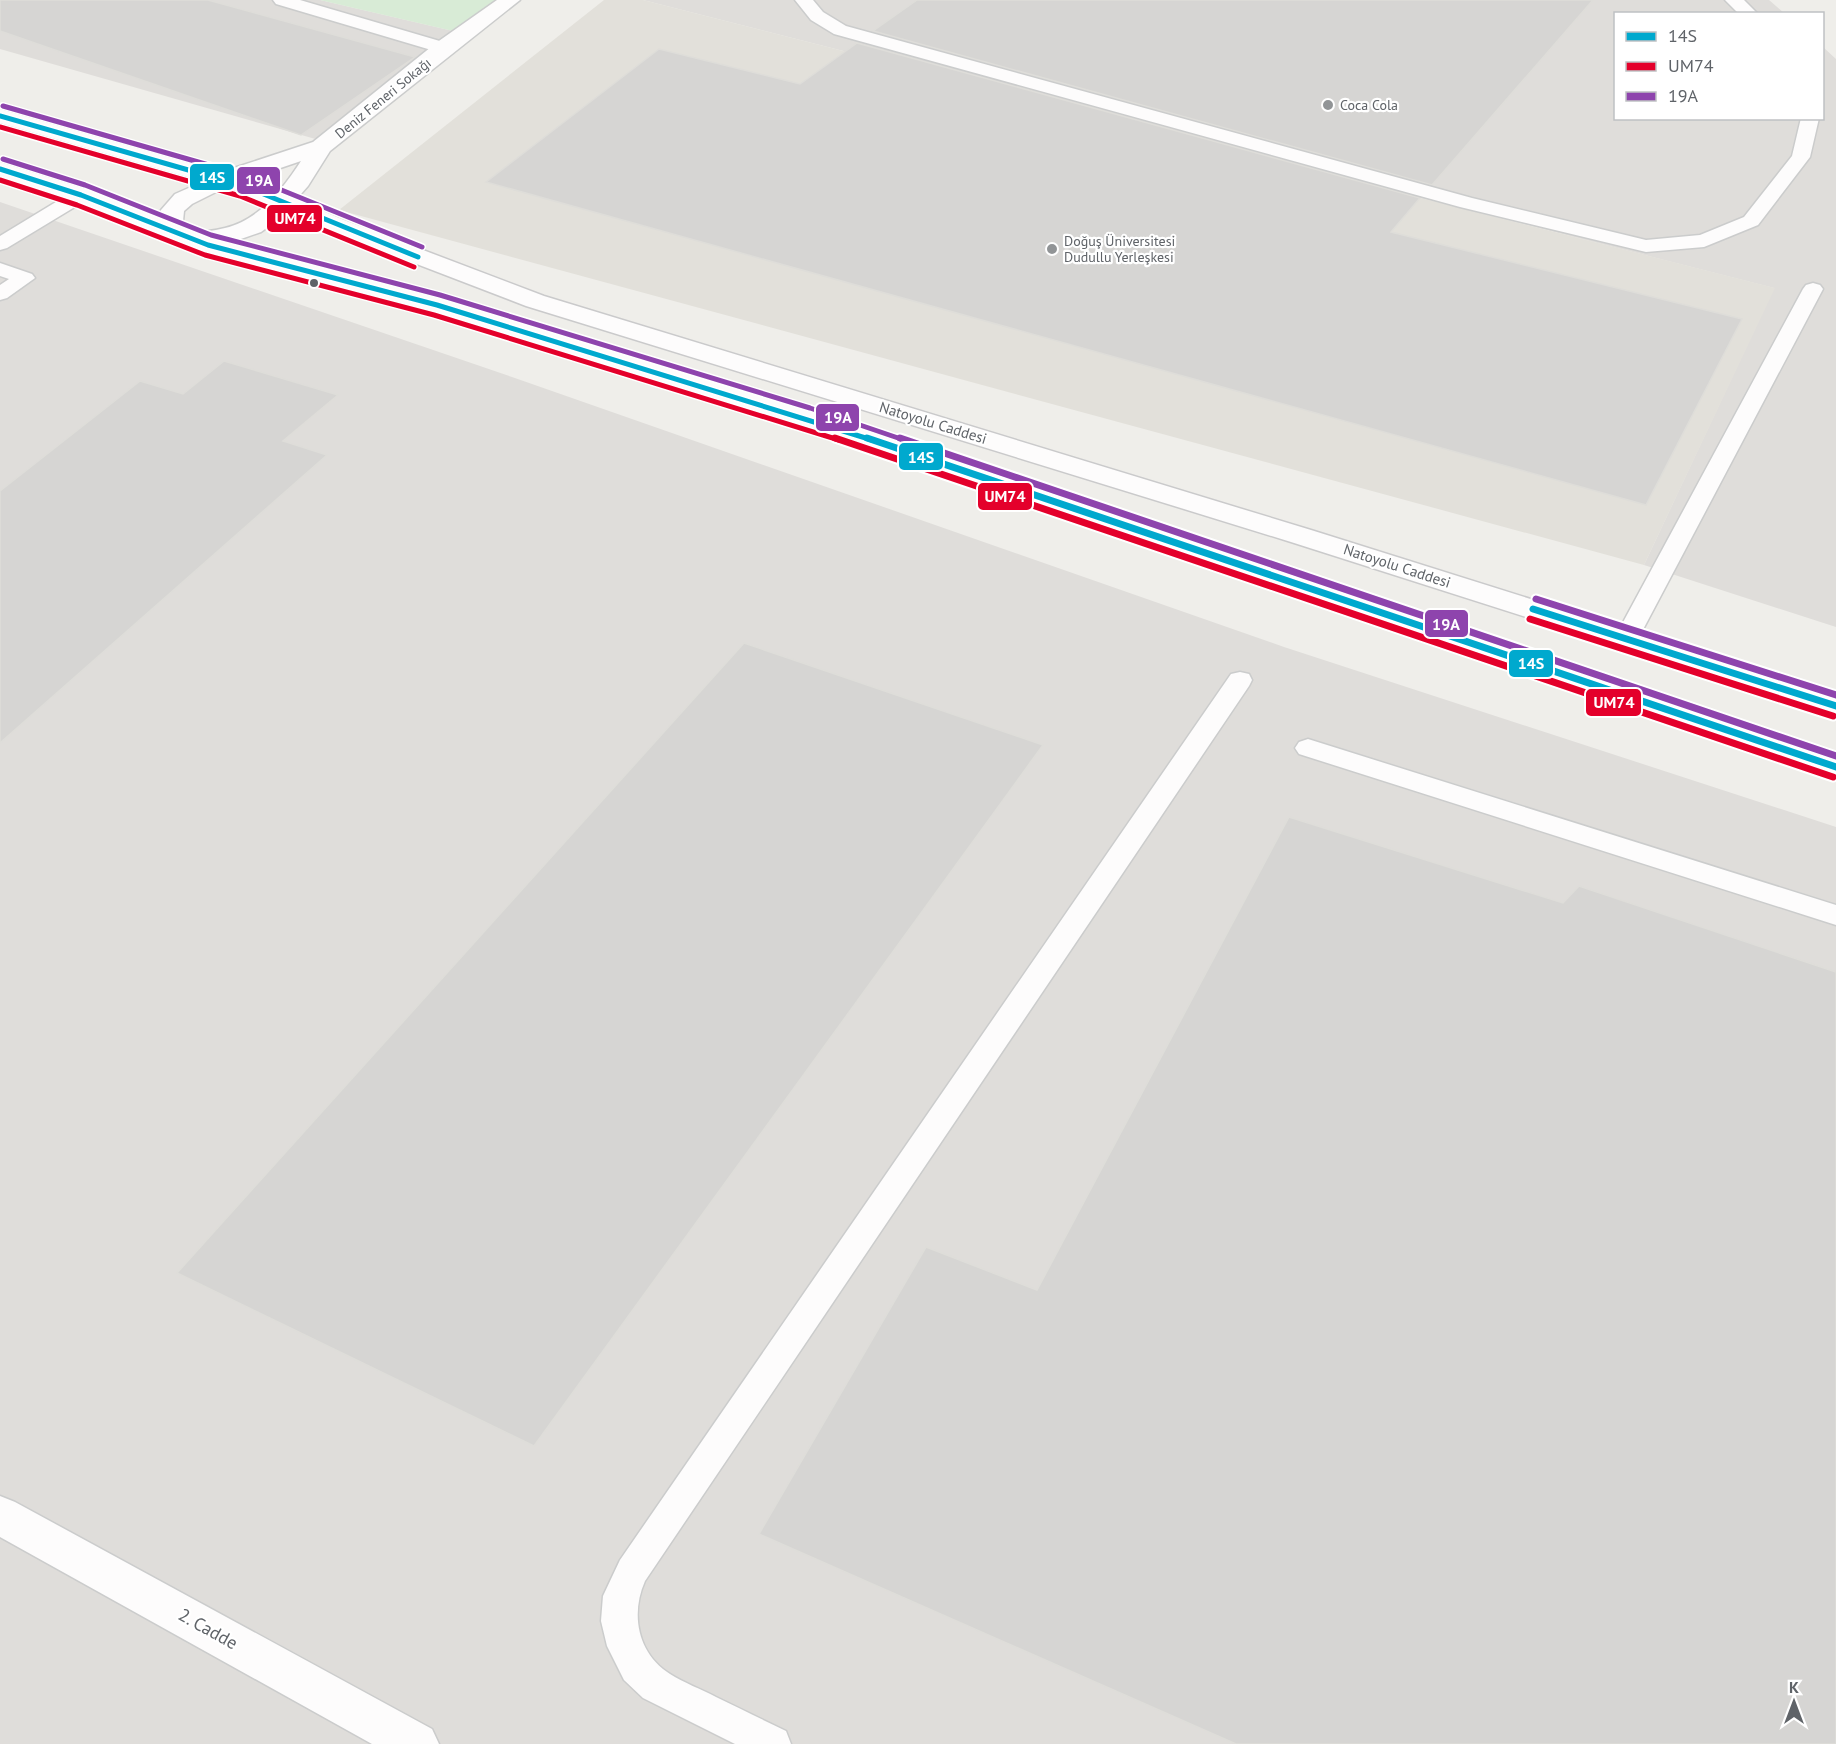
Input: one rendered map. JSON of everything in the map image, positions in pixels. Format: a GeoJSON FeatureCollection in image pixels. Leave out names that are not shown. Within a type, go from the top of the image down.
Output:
{"type":"FeatureCollection","features":[{"type":"Feature","properties":{"kind":"main road","name":"Deniz Feneri Sokağı"},"geometry":{"type":"LineString","coordinates":[[196,240],[229,235],[253,228],[300,182],[321,147],[444,48],[510,0]]}},
{"type":"Feature","properties":{"kind":"main road","name":"Natoyolu Caddesi"},"geometry":{"type":"LineString","coordinates":[[0,116],[223,180],[535,301],[1301,536],[1836,706]]}},
{"type":"Feature","properties":{"kind":"main road","name":"Deniz Feneri Sokağı"},"geometry":{"type":"LineString","coordinates":[[170,231],[170,220],[174,208],[187,198],[223,180],[321,147]]}},
{"type":"Feature","properties":{"kind":"main road"},"geometry":{"type":"LineString","coordinates":[[0,169],[81,195],[196,240],[436,305],[807,418],[1836,767]]}},
{"type":"Feature","properties":{"kind":"main road","name":"2. Cadde"},"geometry":{"type":"LineString","coordinates":[[0,1515],[416,1744]]}},
{"type":"Feature","properties":{"kind":"lane","name":"Deniz Feneri Sokağı"},"geometry":{"type":"LineString","coordinates":[[282,0],[444,48]]}},
{"type":"Feature","properties":{"kind":"lane"},"geometry":{"type":"LineString","coordinates":[[804,0],[817,16],[840,30],[1467,203],[1647,246],[1704,240],[1751,221],[1801,157],[1810,120]]}},
{"type":"Feature","properties":{"kind":"lane"},"geometry":{"type":"LineString","coordinates":[[1734,0],[1748,12]]}},
{"type":"Feature","properties":{"kind":"lane"},"geometry":{"type":"LineString","coordinates":[[0,243],[81,195]]}},
{"type":"Feature","properties":{"kind":"lane"},"geometry":{"type":"LineString","coordinates":[[0,269],[25,278],[0,294]]}},
{"type":"Feature","properties":{"kind":"lane"},"geometry":{"type":"LineString","coordinates":[[1626,639],[1813,289]]}},
{"type":"Feature","properties":{"kind":"lane"},"geometry":{"type":"LineString","coordinates":[[773,1744],[656,1686],[637,1668],[624,1646],[619,1621],[621,1596],[632,1570],[1240,680]]}},
{"type":"Feature","properties":{"kind":"lane"},"geometry":{"type":"LineString","coordinates":[[1308,748],[1836,915]]}},
{"type":"Feature","properties":{"kind":"shaded area"},"geometry":{"type":"Polygon","coordinates":[[[0,0],[320,0],[466,34],[319,140],[0,49],[0,0]]]}},
{"type":"Feature","properties":{"kind":"shaded area","name":"Doğuş Üniversitesi Dudullu Yerleşkesi"},"geometry":{"type":"Polygon","coordinates":[[[604,0],[643,0],[1775,288],[1644,565],[339,210],[604,0]]]}},
{"type":"Feature","properties":{"kind":"shaded area"},"geometry":{"type":"Polygon","coordinates":[[[643,0],[1769,0],[1783,12],[1614,12],[1614,120],[1824,120],[1824,48],[1836,59],[1836,627],[1644,565],[1774,288],[643,0]]]}},
{"type":"Feature","properties":{"kind":"shaded area"},"geometry":{"type":"Polygon","coordinates":[[[0,202],[512,377],[1284,647],[1836,827],[1836,1744],[0,1744],[0,202]]]}},
{"type":"Feature","properties":{"kind":"green space"},"geometry":{"type":"Polygon","coordinates":[[[320,0],[502,0],[466,34],[320,0]]]}},
{"type":"Feature","properties":{"kind":"building"},"geometry":{"type":"Polygon","coordinates":[[[0,0],[208,0],[415,57],[301,135],[0,31],[0,0]]]}},
{"type":"Feature","properties":{"kind":"building","name":"Coca Cola"},"geometry":{"type":"Polygon","coordinates":[[[917,0],[1593,0],[1432,185],[873,31],[917,0]]]}},
{"type":"Feature","properties":{"kind":"building","name":"Doğuş Üniversitesi Dudullu Yerleşkesi"},"geometry":{"type":"Polygon","coordinates":[[[857,43],[1420,198],[1391,232],[1742,319],[1646,505],[486,182],[659,49],[800,84],[857,43]]]}},
{"type":"Feature","properties":{"kind":"building"},"geometry":{"type":"Polygon","coordinates":[[[224,361],[338,395],[283,441],[327,455],[0,743],[0,491],[140,381],[183,394],[224,361]]]}},
{"type":"Feature","properties":{"kind":"building"},"geometry":{"type":"Polygon","coordinates":[[[744,643],[1043,745],[534,1446],[177,1273],[744,643]]]}},
{"type":"Feature","properties":{"kind":"building"},"geometry":{"type":"Polygon","coordinates":[[[1289,817],[1563,903],[1579,886],[1836,972],[1836,1744],[1236,1744],[759,1534],[926,1247],[1037,1290],[1289,817]]]}},
{"type":"Feature","properties":{"kind":"transit line","name":"19A"},"geometry":{"type":"LineString","coordinates":[[3,106],[247,176],[422,247]]}},
{"type":"Feature","properties":{"kind":"transit line","name":"14S"},"geometry":{"type":"LineString","coordinates":[[0,116],[244,186],[418,257]]}},
{"type":"Feature","properties":{"kind":"transit line","name":"UM74"},"geometry":{"type":"LineString","coordinates":[[0,127],[240,196],[414,267]]}},
{"type":"Feature","properties":{"kind":"transit line","name":"19A"},"geometry":{"type":"LineString","coordinates":[[3,159],[85,185],[211,235],[440,295],[810,408],[1836,756]]}},
{"type":"Feature","properties":{"kind":"transit line","name":"14S"},"geometry":{"type":"LineString","coordinates":[[0,169],[81,195],[208,245],[437,305],[807,418],[1836,767]]}},
{"type":"Feature","properties":{"kind":"transit line","name":"UM74"},"geometry":{"type":"LineString","coordinates":[[0,180],[77,205],[205,255],[434,315],[804,428],[1833,777]]}},
{"type":"Feature","properties":{"kind":"transit line","name":"19A"},"geometry":{"type":"LineString","coordinates":[[1536,599],[1836,695]]}},
{"type":"Feature","properties":{"kind":"transit line","name":"14S"},"geometry":{"type":"LineString","coordinates":[[1533,609],[1836,706]]}},
{"type":"Feature","properties":{"kind":"transit line","name":"UM74"},"geometry":{"type":"LineString","coordinates":[[1530,619],[1833,716]]}},
{"type":"Feature","properties":{"kind":"place","name":"Coca Cola"},"geometry":{"type":"Point","coordinates":[1328,105]}},
{"type":"Feature","properties":{"kind":"place","name":"Doğuş Üniversitesi Dudullu Yerleşkesi"},"geometry":{"type":"Point","coordinates":[1052,249]}}]}
